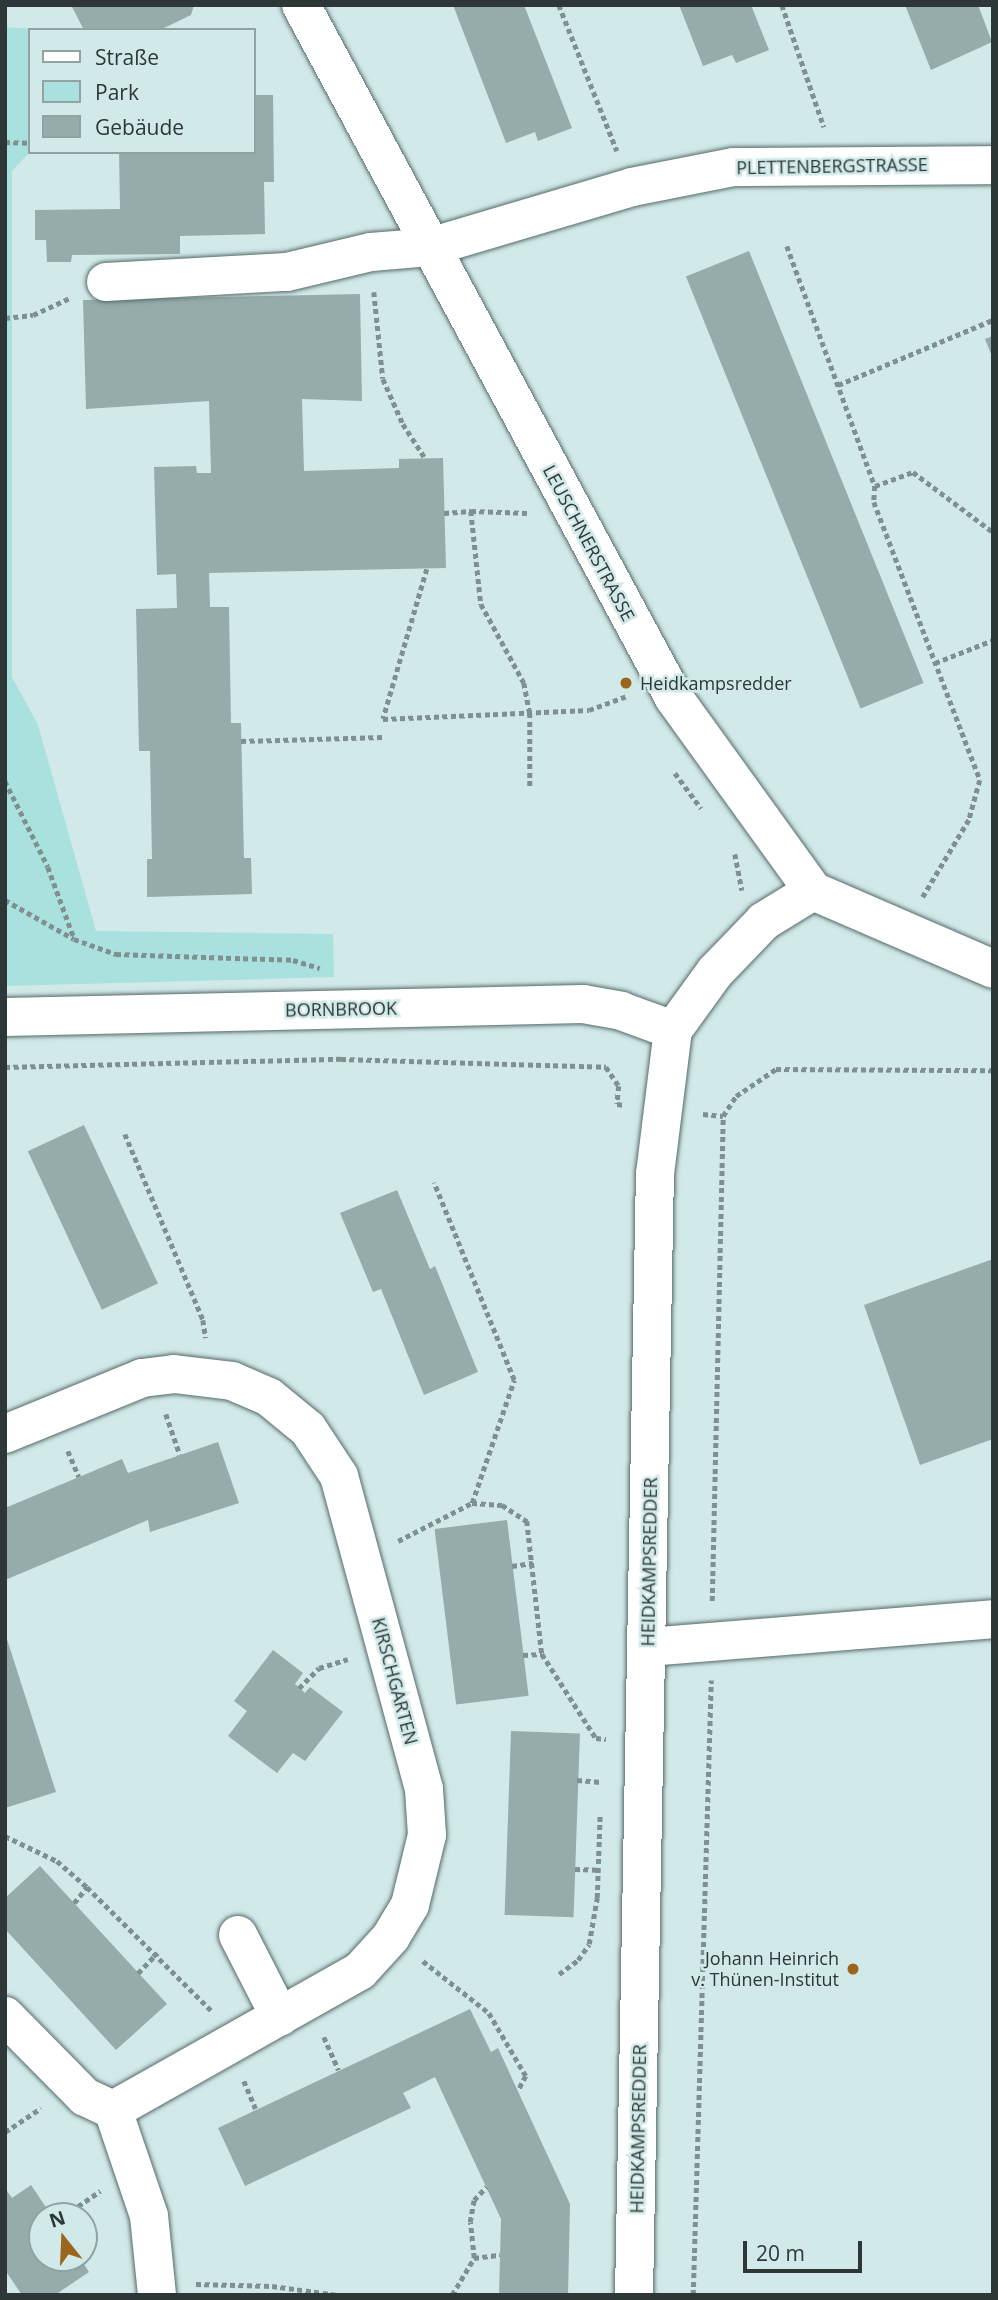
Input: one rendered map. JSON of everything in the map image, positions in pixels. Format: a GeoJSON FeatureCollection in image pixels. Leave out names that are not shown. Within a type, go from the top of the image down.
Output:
{"type":"FeatureCollection","features":[{"type":"Feature","properties":{"kind":"street","name":"LEUSCHNERSTRASSE"},"geometry":{"type":"LineString","coordinates":[[301,5],[674,698],[813,891]]}},
{"type":"Feature","properties":{"kind":"street","name":"PLETTENBERGSTRASSE"},"geometry":{"type":"LineString","coordinates":[[106,282],[287,272],[370,253],[430,247],[632,187],[734,167],[836,163],[993,165]]}},
{"type":"Feature","properties":{"kind":"street"},"geometry":{"type":"LineString","coordinates":[[813,891],[993,969]]}},
{"type":"Feature","properties":{"kind":"street","name":"HEIDKAMPSREDDER"},"geometry":{"type":"LineString","coordinates":[[634,2295],[648,1647],[654,1174],[673,1030],[715,971],[764,921],[813,891]]}},
{"type":"Feature","properties":{"kind":"street","name":"BORNBROOK"},"geometry":{"type":"LineString","coordinates":[[5,1017],[583,1004],[621,1011],[673,1030]]}},
{"type":"Feature","properties":{"kind":"street","name":"KIRSCHGARTEN"},"geometry":{"type":"LineString","coordinates":[[5,1434],[142,1378],[174,1374],[213,1378],[269,1396],[308,1429],[339,1476],[424,1789],[428,1835],[410,1906],[391,1937],[360,1970],[113,2110]]}},
{"type":"Feature","properties":{"kind":"street"},"geometry":{"type":"LineString","coordinates":[[648,1647],[993,1619]]}},
{"type":"Feature","properties":{"kind":"street"},"geometry":{"type":"LineString","coordinates":[[238,1936],[280,2017]]}},
{"type":"Feature","properties":{"kind":"street"},"geometry":{"type":"LineString","coordinates":[[5,2016],[85,2097],[113,2110],[149,2216],[157,2289]]}},
{"type":"Feature","properties":{"kind":"path"},"geometry":{"type":"LineString","coordinates":[[559,5],[632,187]]}},
{"type":"Feature","properties":{"kind":"path"},"geometry":{"type":"LineString","coordinates":[[782,5],[836,163]]}},
{"type":"Feature","properties":{"kind":"path"},"geometry":{"type":"LineString","coordinates":[[5,142],[28,143]]}},
{"type":"Feature","properties":{"kind":"path"},"geometry":{"type":"LineString","coordinates":[[787,247],[876,486],[874,502],[980,780],[970,820],[903,931]]}},
{"type":"Feature","properties":{"kind":"path"},"geometry":{"type":"LineString","coordinates":[[370,253],[383,379],[403,424],[425,458]]}},
{"type":"Feature","properties":{"kind":"path"},"geometry":{"type":"LineString","coordinates":[[5,318],[33,315],[106,282]]}},
{"type":"Feature","properties":{"kind":"path"},"geometry":{"type":"LineString","coordinates":[[838,385],[993,320]]}},
{"type":"Feature","properties":{"kind":"path"},"geometry":{"type":"LineString","coordinates":[[876,486],[914,472],[993,532]]}},
{"type":"Feature","properties":{"kind":"path"},"geometry":{"type":"LineString","coordinates":[[471,510],[481,604],[524,683],[530,713],[530,789]]}},
{"type":"Feature","properties":{"kind":"path"},"geometry":{"type":"LineString","coordinates":[[444,513],[471,510],[516,511]]}},
{"type":"Feature","properties":{"kind":"path"},"geometry":{"type":"LineString","coordinates":[[427,569],[383,719],[589,710],[627,696],[633,706]]}},
{"type":"Feature","properties":{"kind":"path"},"geometry":{"type":"LineString","coordinates":[[935,663],[993,640]]}},
{"type":"Feature","properties":{"kind":"path"},"geometry":{"type":"LineString","coordinates":[[241,741],[383,737]]}},
{"type":"Feature","properties":{"kind":"path"},"geometry":{"type":"LineString","coordinates":[[671,767],[708,816]]}},
{"type":"Feature","properties":{"kind":"path"},"geometry":{"type":"LineString","coordinates":[[5,781],[48,867],[74,939]]}},
{"type":"Feature","properties":{"kind":"path"},"geometry":{"type":"LineString","coordinates":[[730,843],[743,887],[740,897]]}},
{"type":"Feature","properties":{"kind":"path"},"geometry":{"type":"LineString","coordinates":[[5,900],[74,939],[116,954],[293,960],[344,975],[341,1059]]}},
{"type":"Feature","properties":{"kind":"path"},"geometry":{"type":"LineString","coordinates":[[5,1067],[341,1059],[606,1067],[619,1086],[617,1104],[723,1116]]}},
{"type":"Feature","properties":{"kind":"path"},"geometry":{"type":"LineString","coordinates":[[693,2295],[712,1643],[723,1116],[736,1096],[776,1069],[993,1070]]}},
{"type":"Feature","properties":{"kind":"path"},"geometry":{"type":"LineString","coordinates":[[125,1134],[203,1320],[213,1378]]}},
{"type":"Feature","properties":{"kind":"path"},"geometry":{"type":"LineString","coordinates":[[434,1183],[514,1380],[472,1503]]}},
{"type":"Feature","properties":{"kind":"path"},"geometry":{"type":"LineString","coordinates":[[361,1552],[411,1537],[472,1503],[502,1505],[527,1521],[542,1654],[596,1738],[644,1744]]}},
{"type":"Feature","properties":{"kind":"path"},"geometry":{"type":"LineString","coordinates":[[512,1566],[533,1563]]}},
{"type":"Feature","properties":{"kind":"path"},"geometry":{"type":"LineString","coordinates":[[299,1688],[318,1668],[387,1648]]}},
{"type":"Feature","properties":{"kind":"path"},"geometry":{"type":"LineString","coordinates":[[523,1655],[542,1654]]}},
{"type":"Feature","properties":{"kind":"path"},"geometry":{"type":"LineString","coordinates":[[603,1750],[604,1739]]}},
{"type":"Feature","properties":{"kind":"path"},"geometry":{"type":"LineString","coordinates":[[600,1794],[601,1771]]}},
{"type":"Feature","properties":{"kind":"path"},"geometry":{"type":"LineString","coordinates":[[577,1780],[601,1782]]}},
{"type":"Feature","properties":{"kind":"path"},"geometry":{"type":"LineString","coordinates":[[559,1974],[578,1960],[589,1944],[598,1870],[600,1807]]}},
{"type":"Feature","properties":{"kind":"path"},"geometry":{"type":"LineString","coordinates":[[5,1836],[57,1861],[88,1886],[157,1953],[238,2040]]}},
{"type":"Feature","properties":{"kind":"path"},"geometry":{"type":"LineString","coordinates":[[575,1869],[598,1870]]}},
{"type":"Feature","properties":{"kind":"path"},"geometry":{"type":"LineString","coordinates":[[74,1903],[88,1886]]}},
{"type":"Feature","properties":{"kind":"path"},"geometry":{"type":"LineString","coordinates":[[391,1937],[481,2003],[526,2076],[518,2091]]}},
{"type":"Feature","properties":{"kind":"path"},"geometry":{"type":"LineString","coordinates":[[138,1973],[157,1953]]}},
{"type":"Feature","properties":{"kind":"path"},"geometry":{"type":"LineString","coordinates":[[452,2295],[474,2258],[470,2222],[474,2200],[486,2187]]}},
{"type":"Feature","properties":{"kind":"path"},"geometry":{"type":"LineString","coordinates":[[474,2258],[500,2255]]}},
{"type":"Feature","properties":{"kind":"path"},"geometry":{"type":"LineString","coordinates":[[157,2289],[272,2286],[339,2295]]}},
{"type":"Feature","properties":{"kind":"green space"},"geometry":{"type":"Polygon","coordinates":[[[5,27],[28,29],[28,154],[12,171],[12,677],[38,725],[96,931],[333,934],[334,977],[5,986],[5,27]]]}},
{"type":"Feature","properties":{"kind":"building"},"geometry":{"type":"Polygon","coordinates":[[[71,5],[194,5],[191,15],[164,28],[83,28],[71,5]]]}},
{"type":"Feature","properties":{"kind":"building"},"geometry":{"type":"Polygon","coordinates":[[[453,5],[524,5],[572,128],[538,141],[535,132],[506,143],[453,5]]]}},
{"type":"Feature","properties":{"kind":"building"},"geometry":{"type":"Polygon","coordinates":[[[679,5],[751,5],[769,50],[736,63],[732,55],[703,66],[679,5]]]}},
{"type":"Feature","properties":{"kind":"building"},"geometry":{"type":"Polygon","coordinates":[[[905,5],[978,5],[992,42],[931,70],[905,5]]]}},
{"type":"Feature","properties":{"kind":"building"},"geometry":{"type":"Polygon","coordinates":[[[256,95],[273,95],[274,182],[264,182],[265,234],[180,236],[180,254],[72,255],[71,262],[47,262],[46,240],[35,240],[35,210],[120,209],[119,154],[256,154],[256,95]]]}},
{"type":"Feature","properties":{"kind":"building"},"geometry":{"type":"Polygon","coordinates":[[[749,251],[924,683],[861,709],[686,276],[749,251]]]}},
{"type":"Feature","properties":{"kind":"building"},"geometry":{"type":"Polygon","coordinates":[[[360,294],[362,401],[302,399],[304,471],[399,468],[399,459],[443,458],[446,568],[209,573],[210,607],[229,607],[231,723],[241,723],[244,858],[251,858],[252,894],[147,897],[147,859],[152,859],[150,751],[139,751],[136,609],[177,608],[176,574],[157,575],[154,467],[196,466],[197,473],[211,473],[209,401],[86,409],[83,300],[360,294]]]}},
{"type":"Feature","properties":{"kind":"building"},"geometry":{"type":"Polygon","coordinates":[[[993,336],[993,359],[985,339],[993,336]]]}},
{"type":"Feature","properties":{"kind":"building"},"geometry":{"type":"Polygon","coordinates":[[[84,1125],[158,1284],[102,1310],[28,1151],[84,1125]]]}},
{"type":"Feature","properties":{"kind":"building"},"geometry":{"type":"Polygon","coordinates":[[[397,1190],[430,1269],[435,1266],[478,1372],[424,1395],[381,1289],[373,1292],[340,1213],[397,1190]]]}},
{"type":"Feature","properties":{"kind":"building"},"geometry":{"type":"Polygon","coordinates":[[[993,1259],[993,1439],[920,1465],[864,1305],[993,1259]]]}},
{"type":"Feature","properties":{"kind":"building"},"geometry":{"type":"Polygon","coordinates":[[[218,1442],[239,1503],[150,1532],[148,1520],[5,1580],[5,1508],[122,1459],[128,1473],[218,1442]]]}},
{"type":"Feature","properties":{"kind":"building"},"geometry":{"type":"Polygon","coordinates":[[[507,1520],[529,1696],[456,1705],[435,1529],[507,1520]]]}},
{"type":"Feature","properties":{"kind":"building"},"geometry":{"type":"Polygon","coordinates":[[[5,1633],[56,1792],[5,1808],[5,1633]]]}},
{"type":"Feature","properties":{"kind":"building"},"geometry":{"type":"Polygon","coordinates":[[[273,1650],[303,1673],[295,1684],[305,1693],[310,1687],[343,1712],[305,1761],[293,1753],[277,1773],[228,1736],[247,1711],[234,1701],[273,1650]]]}},
{"type":"Feature","properties":{"kind":"building"},"geometry":{"type":"Polygon","coordinates":[[[511,1731],[580,1733],[574,1917],[505,1915],[511,1731]]]}},
{"type":"Feature","properties":{"kind":"building"},"geometry":{"type":"Polygon","coordinates":[[[40,1866],[167,2004],[116,2050],[5,1929],[5,1898],[40,1866]]]}},
{"type":"Feature","properties":{"kind":"building"},"geometry":{"type":"Polygon","coordinates":[[[470,2009],[491,2052],[498,2048],[570,2204],[568,2295],[499,2295],[501,2219],[435,2077],[403,2093],[411,2108],[245,2186],[218,2128],[470,2009]]]}},
{"type":"Feature","properties":{"kind":"building"},"geometry":{"type":"Polygon","coordinates":[[[31,2185],[43,2202],[28,2202],[28,2272],[89,2272],[55,2295],[22,2295],[5,2270],[5,2188],[12,2198],[31,2185]]]}},
{"type":"Feature","properties":{"kind":"place","name":"Heidkampsredder"},"geometry":{"type":"Point","coordinates":[626,683]}},
{"type":"Feature","properties":{"kind":"place","name":"Johann Heinrich v. Thünen-Institut"},"geometry":{"type":"Point","coordinates":[853,1969]}}]}
